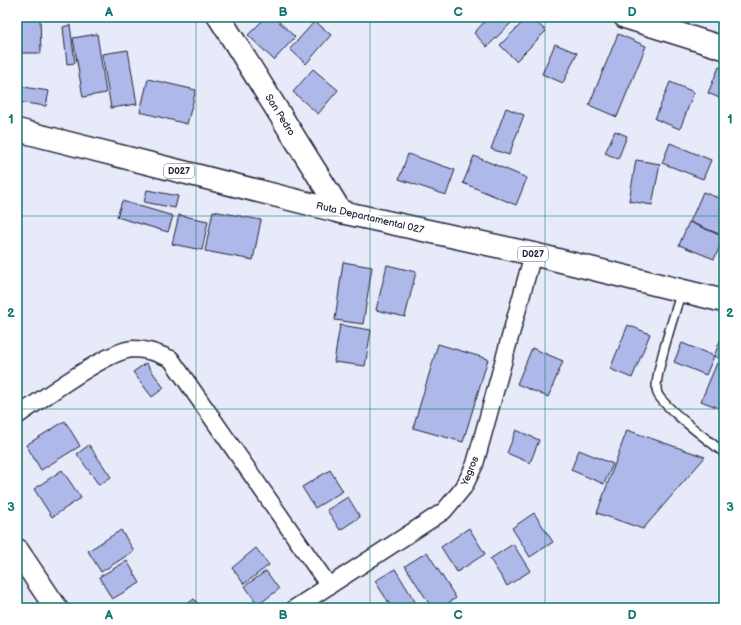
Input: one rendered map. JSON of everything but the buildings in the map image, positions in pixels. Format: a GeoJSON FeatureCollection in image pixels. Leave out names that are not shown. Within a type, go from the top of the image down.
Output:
{"type":"FeatureCollection","features":[{"type":"Feature","properties":{"kind":"main road","name":"San Pedro"},"geometry":{"type":"LineString","coordinates":[[219,17],[341,212]]}},
{"type":"Feature","properties":{"kind":"main road"},"geometry":{"type":"LineString","coordinates":[[625,17],[724,48]]}},
{"type":"Feature","properties":{"kind":"main road","name":"Ruta Departamental 027"},"geometry":{"type":"LineString","coordinates":[[17,130],[341,212],[533,254],[681,292],[724,301]]}},
{"type":"Feature","properties":{"kind":"main road"},"geometry":{"type":"LineString","coordinates":[[18,554],[56,608]]}},
{"type":"Feature","properties":{"kind":"street","name":"Yegros"},"geometry":{"type":"LineString","coordinates":[[295,608],[444,511],[464,487],[475,464],[533,254]]}},
{"type":"Feature","properties":{"kind":"street"},"geometry":{"type":"LineString","coordinates":[[17,416],[109,356],[132,349],[155,352],[171,359],[329,586]]}},
{"type":"Feature","properties":{"kind":"lane"},"geometry":{"type":"LineString","coordinates":[[681,292],[658,376],[657,392],[666,406],[724,453]]}}]}
